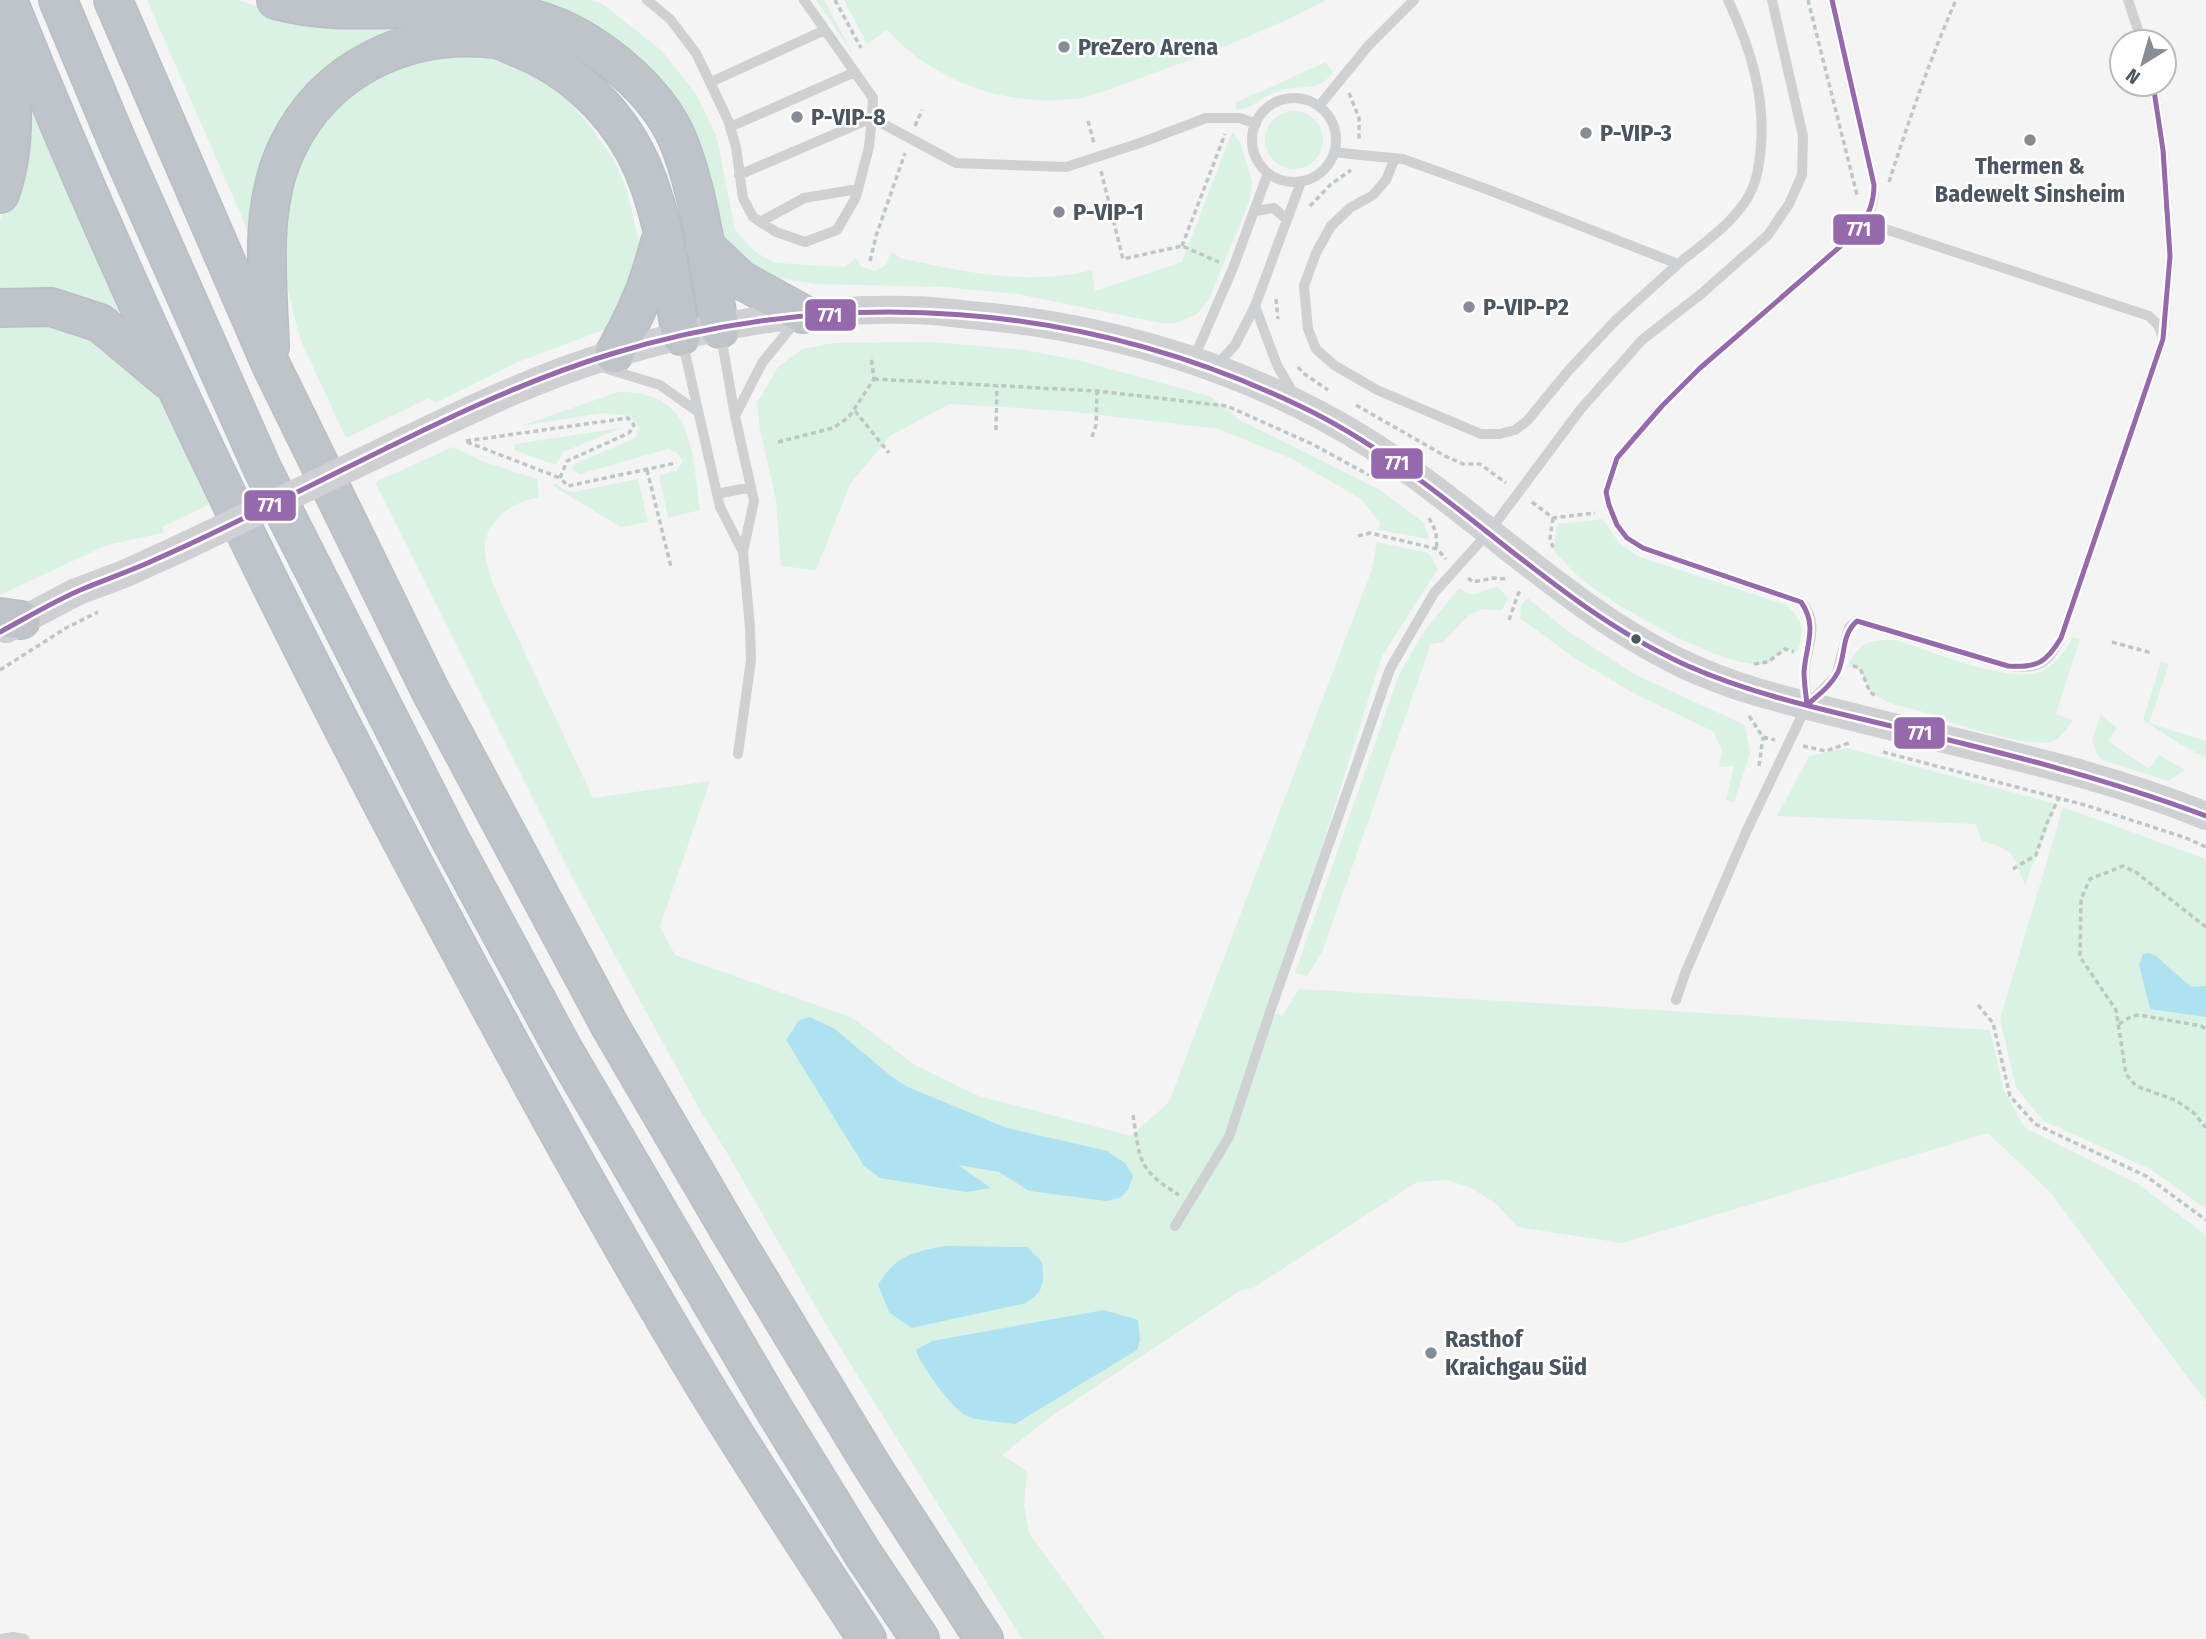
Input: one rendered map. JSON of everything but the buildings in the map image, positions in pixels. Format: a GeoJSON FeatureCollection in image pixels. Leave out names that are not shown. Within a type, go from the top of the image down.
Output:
{"type":"FeatureCollection","features":[{"type":"Feature","properties":{"kind":"highway"},"geometry":{"type":"LineString","coordinates":[[8,0],[67,144],[176,387],[313,671],[493,1012],[596,1199],[707,1388],[867,1639]]}},
{"type":"Feature","properties":{"kind":"highway"},"geometry":{"type":"LineString","coordinates":[[58,0],[122,153],[263,470],[450,839],[562,1048],[765,1394],[863,1554],[920,1639]]}},
{"type":"Feature","properties":{"kind":"highway"},"geometry":{"type":"LineString","coordinates":[[113,0],[271,365],[430,691],[611,1026],[767,1296],[872,1466],[984,1639]]}},
{"type":"Feature","properties":{"kind":"highway"},"geometry":{"type":"LineString","coordinates":[[276,0],[295,5],[362,10],[454,8],[502,12],[550,24],[622,67],[653,100],[676,137],[694,195],[720,329]]}},
{"type":"Feature","properties":{"kind":"highway"},"geometry":{"type":"LineString","coordinates":[[0,4],[14,111],[10,149],[0,194]]}},
{"type":"Feature","properties":{"kind":"highway"},"geometry":{"type":"LineString","coordinates":[[271,365],[269,220],[274,187],[287,148],[307,115],[327,92],[356,69],[401,46],[437,40],[496,39],[542,57],[580,83],[611,117],[634,150],[651,186],[681,336]]}},
{"type":"Feature","properties":{"kind":"highway"},"geometry":{"type":"LineString","coordinates":[[600,358],[637,314],[662,234]]}},
{"type":"Feature","properties":{"kind":"highway"},"geometry":{"type":"LineString","coordinates":[[704,245],[741,281],[803,314]]}},
{"type":"Feature","properties":{"kind":"highway"},"geometry":{"type":"LineString","coordinates":[[0,308],[51,307],[100,323],[176,387]]}},
{"type":"Feature","properties":{"kind":"highway"},"geometry":{"type":"LineString","coordinates":[[832,1586],[857,1639]]}},
{"type":"Feature","properties":{"kind":"street"},"geometry":{"type":"LineString","coordinates":[[7,623],[179,549],[491,400],[600,358],[681,336],[803,314],[912,310],[1015,319],[1108,335],[1203,364],[1301,406],[1371,445],[1424,481],[1577,602],[1651,648],[1690,668],[1807,705],[2068,770],[2162,799],[2206,816]]}},
{"type":"Feature","properties":{"kind":"lane"},"geometry":{"type":"LineString","coordinates":[[647,0],[670,19],[695,53],[711,82],[730,127],[743,198],[753,218],[776,232],[805,242],[837,230],[858,190],[869,147],[873,98],[804,0]]}},
{"type":"Feature","properties":{"kind":"lane"},"geometry":{"type":"LineString","coordinates":[[1319,106],[1370,45],[1414,0]]}},
{"type":"Feature","properties":{"kind":"lane"},"geometry":{"type":"LineString","coordinates":[[1395,158],[1386,180],[1373,194],[1350,208],[1331,226],[1315,253],[1304,286],[1308,329],[1316,349],[1334,365],[1377,390],[1481,434],[1500,434],[1515,430],[1527,421],[1569,370],[1616,320],[1722,228],[1745,202],[1759,176],[1763,119],[1755,69],[1742,29],[1728,0]]}},
{"type":"Feature","properties":{"kind":"lane"},"geometry":{"type":"LineString","coordinates":[[1175,1226],[1229,1137],[1390,669],[1434,593],[1489,532],[1580,410],[1642,340],[1768,235],[1789,204],[1801,175],[1803,136],[1772,0]]}},
{"type":"Feature","properties":{"kind":"lane"},"geometry":{"type":"LineString","coordinates":[[1807,705],[1804,668],[1812,628],[1810,616],[1801,602],[1643,548],[1627,538],[1617,525],[1606,492],[1617,458],[1628,444],[1699,369],[1858,231],[1874,204],[1871,172],[1832,0]]}},
{"type":"Feature","properties":{"kind":"lane"},"geometry":{"type":"LineString","coordinates":[[2128,0],[2138,28]]}},
{"type":"Feature","properties":{"kind":"lane"},"geometry":{"type":"LineString","coordinates":[[711,82],[825,30]]}},
{"type":"Feature","properties":{"kind":"lane"},"geometry":{"type":"LineString","coordinates":[[730,127],[855,72]]}},
{"type":"Feature","properties":{"kind":"lane"},"geometry":{"type":"LineString","coordinates":[[1288,98],[1302,99],[1319,106],[1330,118],[1335,130],[1335,152],[1324,170],[1301,182],[1283,181],[1268,173],[1259,164],[1252,137],[1260,116],[1272,104],[1288,98]]}},
{"type":"Feature","properties":{"kind":"lane"},"geometry":{"type":"LineString","coordinates":[[1676,1000],[1747,830],[1807,705],[1836,676],[1849,626],[1857,621],[2008,666],[2027,668],[2041,664],[2051,657],[2061,638],[2163,339],[2170,256],[2163,150],[2155,98]]}},
{"type":"Feature","properties":{"kind":"lane"},"geometry":{"type":"LineString","coordinates":[[872,118],[956,163],[1066,167],[1206,118],[1240,118],[1256,124]]}},
{"type":"Feature","properties":{"kind":"lane"},"geometry":{"type":"LineString","coordinates":[[739,175],[872,118]]}},
{"type":"Feature","properties":{"kind":"lane"},"geometry":{"type":"LineString","coordinates":[[1335,152],[1404,159],[1678,264]]}},
{"type":"Feature","properties":{"kind":"lane"},"geometry":{"type":"LineString","coordinates":[[1203,364],[1233,268],[1268,173]]}},
{"type":"Feature","properties":{"kind":"lane"},"geometry":{"type":"LineString","coordinates":[[1203,364],[1235,345],[1255,306],[1301,182]]}},
{"type":"Feature","properties":{"kind":"lane"},"geometry":{"type":"LineString","coordinates":[[760,222],[804,198],[858,190]]}},
{"type":"Feature","properties":{"kind":"lane"},"geometry":{"type":"LineString","coordinates":[[1255,211],[1274,208],[1286,219]]}},
{"type":"Feature","properties":{"kind":"lane"},"geometry":{"type":"LineString","coordinates":[[1858,231],[1873,225],[2148,316],[2158,325],[2163,339]]}},
{"type":"Feature","properties":{"kind":"lane"},"geometry":{"type":"LineString","coordinates":[[1255,306],[1277,365],[1301,406]]}},
{"type":"Feature","properties":{"kind":"lane"},"geometry":{"type":"LineString","coordinates":[[735,416],[762,363],[803,314]]}},
{"type":"Feature","properties":{"kind":"lane"},"geometry":{"type":"LineString","coordinates":[[720,329],[735,416],[754,501],[743,551],[751,660],[738,754]]}},
{"type":"Feature","properties":{"kind":"lane"},"geometry":{"type":"LineString","coordinates":[[681,336],[720,507],[743,551]]}},
{"type":"Feature","properties":{"kind":"lane"},"geometry":{"type":"LineString","coordinates":[[600,358],[660,385],[698,412]]}},
{"type":"Feature","properties":{"kind":"lane"},"geometry":{"type":"LineString","coordinates":[[717,494],[751,487]]}},
{"type":"Feature","properties":{"kind":"lane"},"geometry":{"type":"LineString","coordinates":[[0,1639],[24,1639]]}},
{"type":"Feature","properties":{"kind":"path"},"geometry":{"type":"LineString","coordinates":[[835,0],[861,48]]}},
{"type":"Feature","properties":{"kind":"path"},"geometry":{"type":"LineString","coordinates":[[1808,0],[1859,199],[1874,204],[1882,204],[1916,98],[1956,0]]}},
{"type":"Feature","properties":{"kind":"path"},"geometry":{"type":"LineString","coordinates":[[1306,217],[1311,204],[1331,184],[1351,171],[1357,155],[1359,118],[1353,99],[1341,79]]}},
{"type":"Feature","properties":{"kind":"path"},"geometry":{"type":"LineString","coordinates":[[1182,246],[1227,130],[1228,118]]}},
{"type":"Feature","properties":{"kind":"path"},"geometry":{"type":"LineString","coordinates":[[1087,121],[1123,259],[1182,246],[1233,268]]}},
{"type":"Feature","properties":{"kind":"path"},"geometry":{"type":"LineString","coordinates":[[870,261],[892,191]]}},
{"type":"Feature","properties":{"kind":"path"},"geometry":{"type":"LineString","coordinates":[[1264,279],[1280,285],[1276,299],[1279,320]]}},
{"type":"Feature","properties":{"kind":"path"},"geometry":{"type":"LineString","coordinates":[[778,442],[833,428],[855,411],[874,379],[871,356]]}},
{"type":"Feature","properties":{"kind":"path"},"geometry":{"type":"LineString","coordinates":[[1295,363],[1303,373],[1334,393]]}},
{"type":"Feature","properties":{"kind":"path"},"geometry":{"type":"LineString","coordinates":[[874,379],[1097,391],[1227,406],[1312,444],[1369,475]]}},
{"type":"Feature","properties":{"kind":"path"},"geometry":{"type":"LineString","coordinates":[[996,430],[997,385]]}},
{"type":"Feature","properties":{"kind":"path"},"geometry":{"type":"LineString","coordinates":[[1092,437],[1096,425],[1097,391]]}},
{"type":"Feature","properties":{"kind":"path"},"geometry":{"type":"LineString","coordinates":[[1346,400],[1395,425],[1445,456],[1463,464],[1480,464],[1553,518],[1611,511]]}},
{"type":"Feature","properties":{"kind":"path"},"geometry":{"type":"LineString","coordinates":[[855,411],[889,453]]}},
{"type":"Feature","properties":{"kind":"path"},"geometry":{"type":"LineString","coordinates":[[560,478],[567,461],[629,433],[634,425],[628,418],[465,441],[560,478],[568,486],[676,463]]}},
{"type":"Feature","properties":{"kind":"path"},"geometry":{"type":"LineString","coordinates":[[647,469],[671,567]]}},
{"type":"Feature","properties":{"kind":"path"},"geometry":{"type":"LineString","coordinates":[[1358,536],[1370,533],[1437,549],[1432,520],[1423,512]]}},
{"type":"Feature","properties":{"kind":"path"},"geometry":{"type":"LineString","coordinates":[[0,670],[66,628],[102,610]]}},
{"type":"Feature","properties":{"kind":"path"},"geometry":{"type":"LineString","coordinates":[[2112,642],[2152,653]]}},
{"type":"Feature","properties":{"kind":"path"},"geometry":{"type":"LineString","coordinates":[[1746,664],[1768,662],[1785,649],[1808,655]]}},
{"type":"Feature","properties":{"kind":"path"},"geometry":{"type":"LineString","coordinates":[[1840,664],[1860,668],[1870,692],[1879,697]]}},
{"type":"Feature","properties":{"kind":"path"},"geometry":{"type":"LineString","coordinates":[[1929,765],[1939,738]]}},
{"type":"Feature","properties":{"kind":"path"},"geometry":{"type":"LineString","coordinates":[[2013,869],[2036,855],[2059,798]]}},
{"type":"Feature","properties":{"kind":"path"},"geometry":{"type":"LineString","coordinates":[[2206,927],[2137,873],[2123,866],[2090,879],[2081,899],[2080,957],[2116,1010],[2126,1074],[2136,1086],[2175,1100],[2193,1112],[2206,1128]]}},
{"type":"Feature","properties":{"kind":"path"},"geometry":{"type":"LineString","coordinates":[[1978,1005],[1993,1023],[2010,1096],[2035,1124],[2146,1176],[2206,1220]]}},
{"type":"Feature","properties":{"kind":"path"},"geometry":{"type":"LineString","coordinates":[[2119,1024],[2139,1015],[2202,1026],[2206,1029]]}},
{"type":"Feature","properties":{"kind":"path"},"geometry":{"type":"LineString","coordinates":[[1133,1115],[1138,1154],[1144,1169],[1189,1202]]}},
{"type":"Feature","properties":{"kind":"green space"},"geometry":{"type":"Polygon","coordinates":[[[147,0],[238,0],[291,18],[398,24],[400,34],[359,55],[248,231],[147,0]]]}},
{"type":"Feature","properties":{"kind":"green space"},"geometry":{"type":"Polygon","coordinates":[[[512,0],[592,0],[604,5],[662,51],[696,94],[717,138],[735,230],[755,252],[776,263],[845,267],[855,258],[862,267],[875,271],[886,265],[891,251],[900,258],[996,275],[1044,277],[1092,270],[1095,291],[1182,262],[1232,132],[1240,142],[1252,181],[1249,202],[1209,299],[1197,314],[1176,323],[1161,323],[1017,294],[944,287],[815,284],[765,276],[747,263],[720,235],[697,155],[512,0]]]}},
{"type":"Feature","properties":{"kind":"green space"},"geometry":{"type":"Polygon","coordinates":[[[816,0],[824,0],[853,54],[816,0]]]}},
{"type":"Feature","properties":{"kind":"green space","name":"PreZero Arena"},"geometry":{"type":"Polygon","coordinates":[[[844,0],[1327,0],[1230,44],[1125,84],[1080,98],[1054,100],[1027,99],[975,88],[927,64],[887,30],[867,44],[844,0]]]}},
{"type":"Feature","properties":{"kind":"green space"},"geometry":{"type":"Polygon","coordinates":[[[464,46],[524,64],[572,105],[614,160],[627,190],[641,251],[611,327],[518,362],[435,403],[429,398],[346,438],[300,339],[280,257],[288,173],[350,84],[464,46]]]}},
{"type":"Feature","properties":{"kind":"green space"},"geometry":{"type":"Polygon","coordinates":[[[1326,62],[1333,73],[1321,83],[1276,92],[1249,107],[1237,110],[1235,103],[1326,62]]]}},
{"type":"Feature","properties":{"kind":"green space"},"geometry":{"type":"Polygon","coordinates":[[[27,100],[129,330],[0,296],[0,220],[12,194],[27,100]]]}},
{"type":"Feature","properties":{"kind":"green space"},"geometry":{"type":"Polygon","coordinates":[[[1294,111],[1315,119],[1323,140],[1315,161],[1294,169],[1273,161],[1265,140],[1273,119],[1294,111]]]}},
{"type":"Feature","properties":{"kind":"green space"},"geometry":{"type":"Polygon","coordinates":[[[0,314],[76,324],[156,389],[209,505],[163,526],[163,533],[107,545],[0,595],[0,314]]]}},
{"type":"Feature","properties":{"kind":"green space"},"geometry":{"type":"Polygon","coordinates":[[[933,342],[1025,350],[1077,360],[1210,396],[1240,420],[1380,490],[1423,522],[1429,539],[1379,530],[1380,523],[1361,499],[1292,459],[1219,429],[1067,411],[949,404],[890,436],[850,484],[816,570],[781,566],[776,500],[760,430],[757,403],[778,367],[802,349],[833,343],[933,342]]]}},
{"type":"Feature","properties":{"kind":"green space"},"geometry":{"type":"Polygon","coordinates":[[[618,392],[643,394],[662,401],[676,413],[691,447],[700,510],[668,518],[659,475],[677,470],[683,461],[677,453],[668,449],[580,474],[572,469],[575,464],[635,438],[639,428],[631,416],[602,413],[521,426],[618,392]]]}},
{"type":"Feature","properties":{"kind":"green space"},"geometry":{"type":"Polygon","coordinates":[[[621,428],[563,452],[556,465],[514,450],[515,444],[621,428]]]}},
{"type":"Feature","properties":{"kind":"green space"},"geometry":{"type":"Polygon","coordinates":[[[453,447],[484,462],[537,479],[539,498],[519,503],[501,515],[485,542],[486,556],[493,585],[593,798],[710,781],[660,926],[675,955],[853,1018],[915,1065],[979,1096],[1131,1136],[1169,1102],[1372,569],[1377,542],[1429,553],[1438,569],[1382,656],[1270,1012],[1282,1016],[1299,989],[1990,1030],[2004,1091],[2025,1128],[2137,1183],[2206,1235],[2206,1402],[2050,1192],[1988,1133],[1622,1243],[1518,1227],[1494,1202],[1469,1187],[1447,1180],[1417,1182],[1253,1288],[1241,1290],[1053,1415],[1002,1455],[1027,1471],[1024,1505],[1029,1533],[1106,1639],[1022,1639],[828,1328],[701,1112],[572,877],[375,482],[453,447]],[[826,1025],[864,1166],[990,1188],[956,1164],[999,1172],[1029,1191],[1113,1200],[1120,1198],[1131,1184],[908,1087],[835,1029],[826,1025]],[[1042,1262],[878,1285],[889,1312],[1043,1287],[1042,1262]]]}},
{"type":"Feature","properties":{"kind":"green space"},"geometry":{"type":"Polygon","coordinates":[[[638,479],[648,522],[621,527],[553,486],[555,483],[564,490],[573,492],[638,479]]]}},
{"type":"Feature","properties":{"kind":"green space"},"geometry":{"type":"Polygon","coordinates":[[[1603,519],[1619,543],[1637,556],[1786,605],[1797,616],[1801,626],[1798,652],[1785,649],[1768,663],[1751,664],[1728,658],[1671,634],[1595,589],[1580,578],[1554,551],[1557,524],[1603,519]]]}},
{"type":"Feature","properties":{"kind":"green space"},"geometry":{"type":"Polygon","coordinates":[[[1498,587],[1508,598],[1502,610],[1483,609],[1468,616],[1443,642],[1431,644],[1322,952],[1307,976],[1295,973],[1398,677],[1422,634],[1459,588],[1475,594],[1498,587]]]}},
{"type":"Feature","properties":{"kind":"green space"},"geometry":{"type":"Polygon","coordinates":[[[1528,598],[1565,629],[1636,675],[1745,725],[1750,753],[1734,803],[1726,800],[1734,766],[1719,767],[1722,750],[1713,731],[1635,694],[1573,657],[1520,618],[1521,606],[1528,598]]]}},
{"type":"Feature","properties":{"kind":"green space"},"geometry":{"type":"Polygon","coordinates":[[[2073,637],[2080,639],[2056,714],[2073,720],[2061,736],[2050,742],[2027,742],[1999,736],[1948,722],[1943,717],[1889,703],[1870,692],[1860,668],[1848,666],[1861,647],[1873,642],[1896,640],[1989,670],[2026,674],[2039,672],[2050,666],[2063,653],[2073,637]]]}},
{"type":"Feature","properties":{"kind":"green space"},"geometry":{"type":"Polygon","coordinates":[[[2161,662],[2169,664],[2149,723],[2206,741],[2206,758],[2143,720],[2161,662]]]}},
{"type":"Feature","properties":{"kind":"green space"},"geometry":{"type":"Polygon","coordinates":[[[2101,715],[2117,728],[2108,741],[2149,769],[2159,755],[2185,770],[2168,781],[2100,758],[2092,739],[2101,715]]]}},
{"type":"Feature","properties":{"kind":"green space"},"geometry":{"type":"Polygon","coordinates":[[[1847,748],[2056,804],[2025,885],[2011,855],[2001,847],[1982,841],[1975,824],[1777,816],[1809,756],[1847,748]]]}},
{"type":"Feature","properties":{"kind":"green space"},"geometry":{"type":"Polygon","coordinates":[[[2063,807],[2206,859],[2206,1209],[2150,1169],[2042,1120],[2016,1087],[2000,1019],[2063,807]]]}},
{"type":"Feature","properties":{"kind":"water"},"geometry":{"type":"Polygon","coordinates":[[[2149,953],[2191,987],[2206,986],[2206,1017],[2150,1009],[2139,965],[2143,954],[2149,953]]]}},
{"type":"Feature","properties":{"kind":"water"},"geometry":{"type":"Polygon","coordinates":[[[810,1017],[835,1029],[908,1087],[1007,1128],[1107,1151],[1125,1163],[1133,1176],[1128,1190],[1120,1198],[1106,1201],[1029,1191],[999,1172],[958,1165],[991,1188],[966,1192],[880,1178],[864,1166],[786,1040],[799,1020],[810,1017]]]}},
{"type":"Feature","properties":{"kind":"water"},"geometry":{"type":"Polygon","coordinates":[[[945,1246],[1027,1247],[1042,1262],[1042,1286],[1026,1303],[911,1328],[889,1312],[878,1285],[892,1267],[906,1256],[945,1246]]]}},
{"type":"Feature","properties":{"kind":"water"},"geometry":{"type":"Polygon","coordinates":[[[1104,1310],[1138,1320],[1140,1340],[1137,1350],[1015,1424],[965,1415],[945,1395],[918,1357],[916,1350],[932,1341],[1104,1310]]]}},
{"type":"Feature","properties":{"kind":"transit line","name":"771"},"geometry":{"type":"LineString","coordinates":[[1807,705],[1804,672],[1810,628],[1801,602],[1643,548],[1627,538],[1617,525],[1606,492],[1617,458],[1662,406],[1699,369],[1858,231],[1867,215],[1874,185],[1832,0]]}},
{"type":"Feature","properties":{"kind":"transit line","name":"771"},"geometry":{"type":"LineString","coordinates":[[1807,705],[1824,690],[1838,672],[1848,632],[1857,621],[2008,666],[2026,666],[2040,662],[2061,638],[2163,339],[2170,256],[2163,150],[2155,98]]}},
{"type":"Feature","properties":{"kind":"transit line","name":"771"},"geometry":{"type":"LineString","coordinates":[[0,632],[63,598],[197,541],[481,403],[611,354],[698,332],[785,318],[873,312],[960,315],[1047,325],[1133,344],[1217,371],[1300,406],[1352,434],[1400,466],[1587,608],[1636,639],[1688,666],[1790,701],[2052,767],[2206,816]]}},
{"type":"Feature","properties":{"kind":"place","name":"PreZero Arena"},"geometry":{"type":"Point","coordinates":[1064,47]}},
{"type":"Feature","properties":{"kind":"place","name":"P-VIP-8"},"geometry":{"type":"Point","coordinates":[797,117]}},
{"type":"Feature","properties":{"kind":"place","name":"P-VIP-3"},"geometry":{"type":"Point","coordinates":[1586,133]}},
{"type":"Feature","properties":{"kind":"place","name":"Thermen & Badewelt Sinsheim"},"geometry":{"type":"Point","coordinates":[2030,140]}},
{"type":"Feature","properties":{"kind":"place","name":"P-VIP-1"},"geometry":{"type":"Point","coordinates":[1059,212]}},
{"type":"Feature","properties":{"kind":"place","name":"P-VIP-P2"},"geometry":{"type":"Point","coordinates":[1469,307]}},
{"type":"Feature","properties":{"kind":"place","name":"Rasthof Kraichgau Süd"},"geometry":{"type":"Point","coordinates":[1431,1353]}}]}
